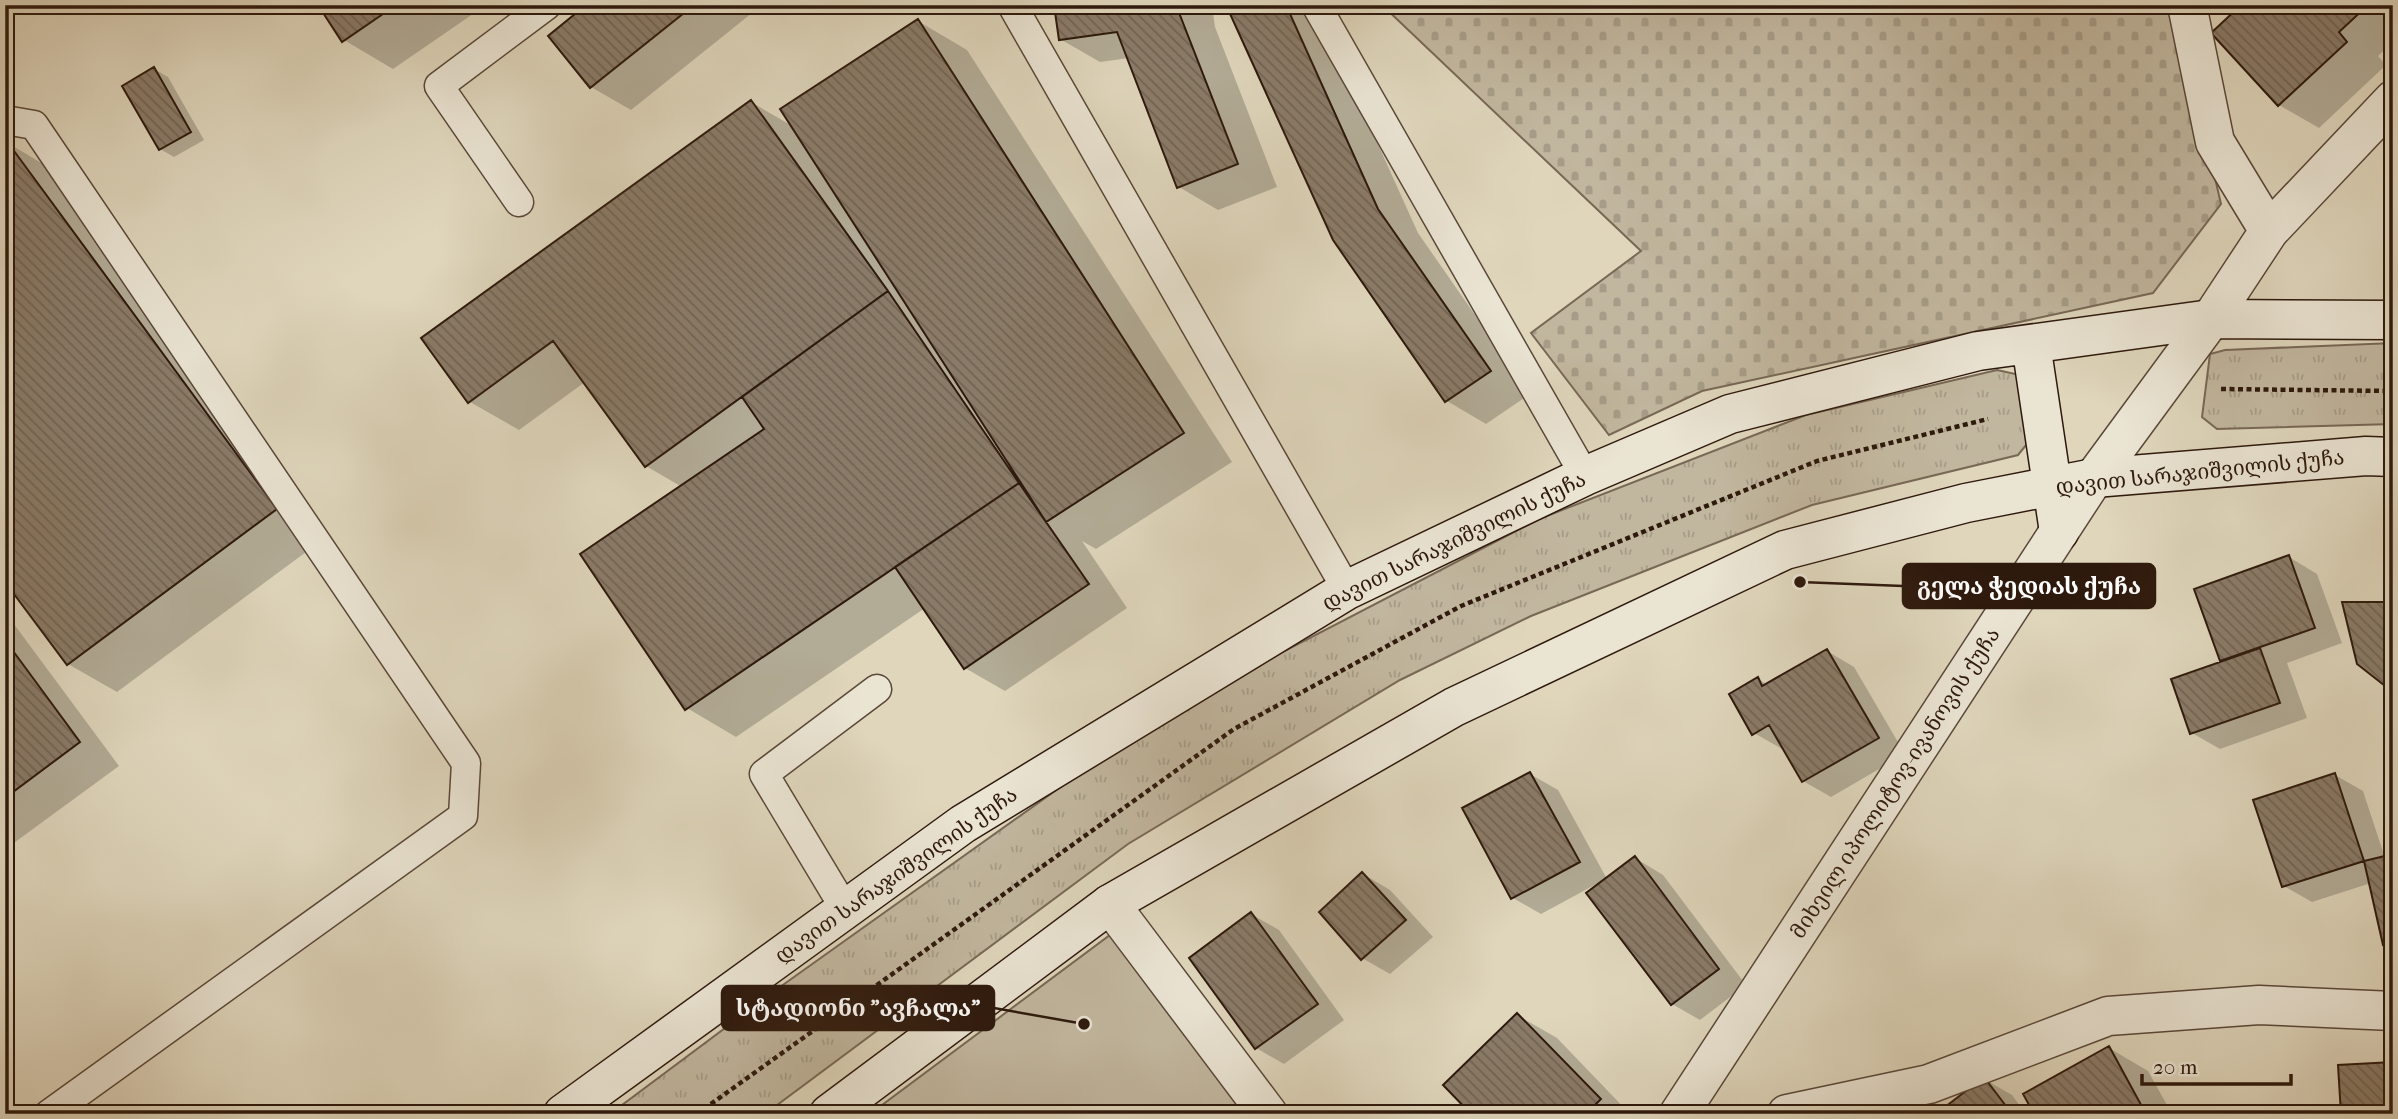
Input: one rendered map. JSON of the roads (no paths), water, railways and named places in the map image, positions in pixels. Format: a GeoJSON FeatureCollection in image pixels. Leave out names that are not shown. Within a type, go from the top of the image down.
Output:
{"type":"FeatureCollection","features":[{"type":"Feature","properties":{"kind":"main road"},"geometry":{"type":"LineString","coordinates":[[2187,5],[2215,142],[2269,231]]}},
{"type":"Feature","properties":{"kind":"main road","name":"მიხეილ იპოლიტოვ-ივანოვის ქუჩა"},"geometry":{"type":"LineString","coordinates":[[1679,1114],[2094,478],[2211,318],[2269,231],[2393,100]]}},
{"type":"Feature","properties":{"kind":"main road","name":"დავით სარაჯიშვილის ქუჩა"},"geometry":{"type":"LineString","coordinates":[[563,1114],[963,824],[1348,590],[1585,476],[1730,414],[1978,351],[2211,318],[2393,320]]}},
{"type":"Feature","properties":{"kind":"main road"},"geometry":{"type":"LineString","coordinates":[[2031,344],[2059,532]]}},
{"type":"Feature","properties":{"kind":"main road","name":"დავით სარაჯიშვილის ქუჩა"},"geometry":{"type":"LineString","coordinates":[[847,1108],[1110,904],[1454,707],[1785,550],[1966,503],[2094,478],[2366,456],[2393,457]]}},
{"type":"Feature","properties":{"kind":"main road"},"geometry":{"type":"LineString","coordinates":[[1110,904],[1268,1114]]}},
{"type":"Feature","properties":{"kind":"main road"},"geometry":{"type":"LineString","coordinates":[[1787,1114],[1929,1084],[2108,1016],[2259,1006],[2393,1011]]}},
{"type":"Feature","properties":{"kind":"lane"},"geometry":{"type":"LineString","coordinates":[[519,202],[439,86],[547,5]]}},
{"type":"Feature","properties":{"kind":"lane"},"geometry":{"type":"LineString","coordinates":[[1012,5],[1348,590]]}},
{"type":"Feature","properties":{"kind":"lane"},"geometry":{"type":"LineString","coordinates":[[1316,5],[1585,476]]}},
{"type":"Feature","properties":{"kind":"lane"},"geometry":{"type":"LineString","coordinates":[[5,120],[34,125],[466,763],[463,816],[49,1114]]}},
{"type":"Feature","properties":{"kind":"lane"},"geometry":{"type":"LineString","coordinates":[[845,909],[764,774],[877,689]]}},
{"type":"Feature","properties":{"kind":"place","name":"გელა ჭედიას ქუჩა"},"geometry":{"type":"Point","coordinates":[1800,582]}},
{"type":"Feature","properties":{"kind":"place","name":"სტადიონი \"ავჩალა\""},"geometry":{"type":"Point","coordinates":[1084,1024]}}]}
